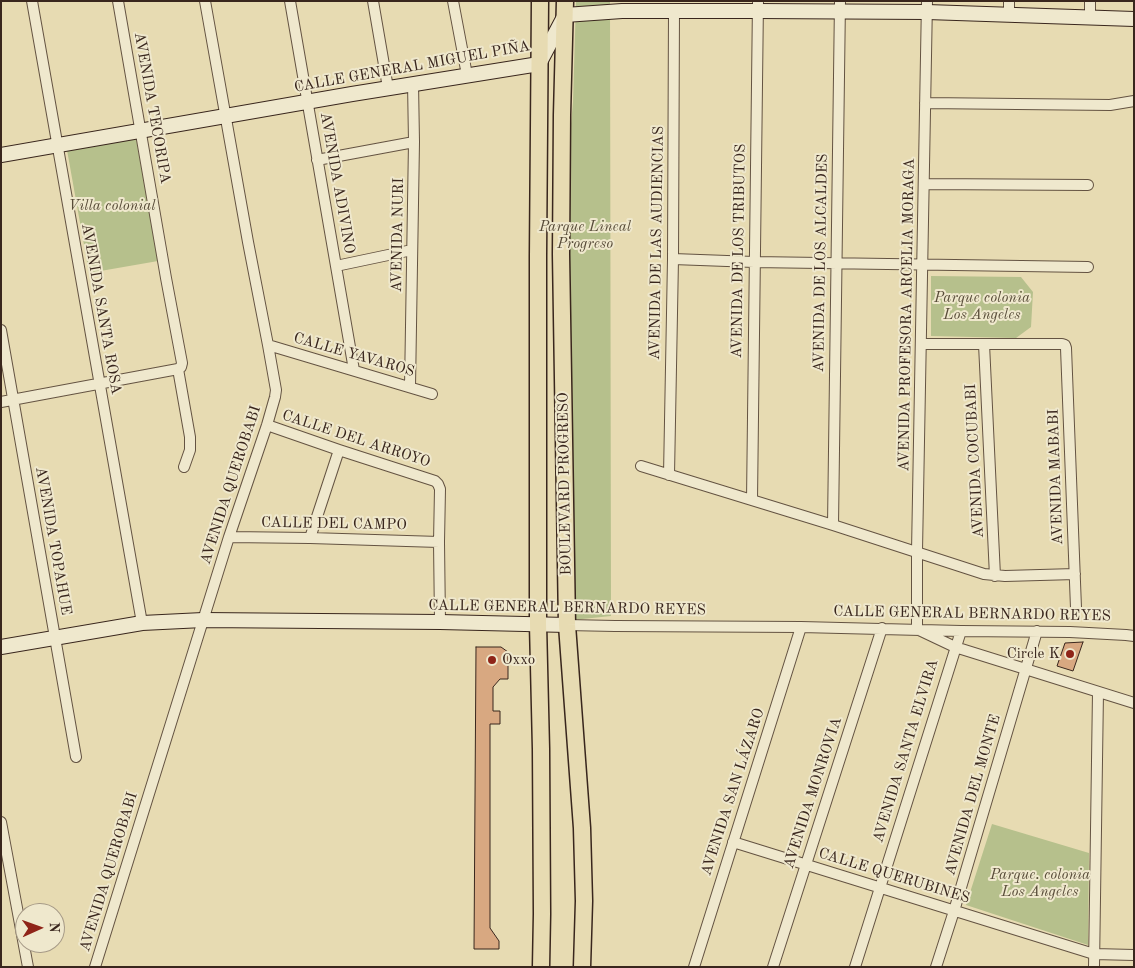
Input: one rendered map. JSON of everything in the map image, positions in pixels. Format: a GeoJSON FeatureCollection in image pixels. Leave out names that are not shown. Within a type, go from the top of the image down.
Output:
{"type":"FeatureCollection","features":[{"type":"Feature","properties":{"kind":"main road","name":"BOULEVARD PROGRESO"},"geometry":{"type":"LineString","coordinates":[[540,1],[538,624],[541,759],[541,967]]}},
{"type":"Feature","properties":{"kind":"main road","name":"BOULEVARD PROGRESO"},"geometry":{"type":"LineString","coordinates":[[563,6],[561,254],[567,625],[582,828],[584,902],[582,967]]}},
{"type":"Feature","properties":{"kind":"main road"},"geometry":{"type":"LineString","coordinates":[[539,64],[552,87],[562,115]]}},
{"type":"Feature","properties":{"kind":"street","name":"AVENIDA SANTA ROSA"},"geometry":{"type":"LineString","coordinates":[[32,1],[142,623]]}},
{"type":"Feature","properties":{"kind":"street","name":"AVENIDA TECORIPA"},"geometry":{"type":"LineString","coordinates":[[118,1],[182,363],[180,368],[190,437],[190,450],[184,467]]}},
{"type":"Feature","properties":{"kind":"street","name":"AVENIDA QUEROBABI"},"geometry":{"type":"LineString","coordinates":[[95,967],[229,537],[268,425],[276,390],[205,1]]}},
{"type":"Feature","properties":{"kind":"street","name":"AVENIDA ADIVINO"},"geometry":{"type":"LineString","coordinates":[[290,1],[354,370]]}},
{"type":"Feature","properties":{"kind":"street"},"geometry":{"type":"LineString","coordinates":[[373,1],[388,88]]}},
{"type":"Feature","properties":{"kind":"street"},"geometry":{"type":"LineString","coordinates":[[453,1],[467,75]]}},
{"type":"Feature","properties":{"kind":"street"},"geometry":{"type":"LineString","coordinates":[[1090,1],[1090,17]]}},
{"type":"Feature","properties":{"kind":"street","name":"CALLE GENERAL MIGUEL PIÑA"},"geometry":{"type":"LineString","coordinates":[[1,155],[413,83],[539,64],[563,6]]}},
{"type":"Feature","properties":{"kind":"street"},"geometry":{"type":"LineString","coordinates":[[563,6],[622,11],[758,6],[1009,8],[1090,17],[1134,19]]}},
{"type":"Feature","properties":{"kind":"street","name":"AVENIDA DE LOS TRIBUTOS"},"geometry":{"type":"LineString","coordinates":[[752,500],[758,6]]}},
{"type":"Feature","properties":{"kind":"street","name":"AVENIDA DE LOS ALCALDES"},"geometry":{"type":"LineString","coordinates":[[833,525],[839,7]]}},
{"type":"Feature","properties":{"kind":"street","name":"AVENIDA PROFESORA ARCELIA MORAGA"},"geometry":{"type":"LineString","coordinates":[[917,629],[927,7]]}},
{"type":"Feature","properties":{"kind":"street","name":"AVENIDA DE LAS AUDIENCIAS"},"geometry":{"type":"LineString","coordinates":[[670,475],[674,10]]}},
{"type":"Feature","properties":{"kind":"street","name":"AVENIDA NURI"},"geometry":{"type":"LineString","coordinates":[[410,387],[414,142],[413,83]]}},
{"type":"Feature","properties":{"kind":"street"},"geometry":{"type":"LineString","coordinates":[[925,103],[1110,105],[1134,101]]}},
{"type":"Feature","properties":{"kind":"street"},"geometry":{"type":"LineString","coordinates":[[318,160],[414,142]]}},
{"type":"Feature","properties":{"kind":"street"},"geometry":{"type":"LineString","coordinates":[[924,184],[1088,185]]}},
{"type":"Feature","properties":{"kind":"street"},"geometry":{"type":"LineString","coordinates":[[336,266],[412,250]]}},
{"type":"Feature","properties":{"kind":"street"},"geometry":{"type":"LineString","coordinates":[[673,259],[836,264],[1088,267]]}},
{"type":"Feature","properties":{"kind":"street","name":"AVENIDA TOPAHUE"},"geometry":{"type":"LineString","coordinates":[[1,330],[76,757]]}},
{"type":"Feature","properties":{"kind":"street"},"geometry":{"type":"LineString","coordinates":[[922,344],[984,344]]}},
{"type":"Feature","properties":{"kind":"street","name":"AVENIDA MABABI"},"geometry":{"type":"LineString","coordinates":[[984,344],[1064,345],[1076,608]]}},
{"type":"Feature","properties":{"kind":"street","name":"AVENIDA COCUBABI"},"geometry":{"type":"LineString","coordinates":[[984,344],[995,576]]}},
{"type":"Feature","properties":{"kind":"street","name":"CALLE YAVAROS"},"geometry":{"type":"LineString","coordinates":[[268,345],[432,394]]}},
{"type":"Feature","properties":{"kind":"street"},"geometry":{"type":"LineString","coordinates":[[1,402],[180,368]]}},
{"type":"Feature","properties":{"kind":"street","name":"CALLE DEL ARROYO"},"geometry":{"type":"LineString","coordinates":[[268,425],[435,481],[440,489],[439,542]]}},
{"type":"Feature","properties":{"kind":"street"},"geometry":{"type":"LineString","coordinates":[[310,538],[340,450]]}},
{"type":"Feature","properties":{"kind":"street"},"geometry":{"type":"LineString","coordinates":[[641,466],[984,574],[995,576],[1075,574]]}},
{"type":"Feature","properties":{"kind":"street","name":"CALLE DEL CAMPO"},"geometry":{"type":"LineString","coordinates":[[229,537],[439,542]]}},
{"type":"Feature","properties":{"kind":"street"},"geometry":{"type":"LineString","coordinates":[[439,542],[440,622]]}},
{"type":"Feature","properties":{"kind":"street","name":"CALLE GENERAL BERNARDO REYES"},"geometry":{"type":"LineString","coordinates":[[1,647],[142,623],[203,620],[882,628],[1105,633],[1134,636]]}},
{"type":"Feature","properties":{"kind":"street","name":"AVENIDA SAN LÁZARO"},"geometry":{"type":"LineString","coordinates":[[694,967],[801,627]]}},
{"type":"Feature","properties":{"kind":"street","name":"AVENIDA MONROVIA"},"geometry":{"type":"LineString","coordinates":[[773,967],[882,628]]}},
{"type":"Feature","properties":{"kind":"street"},"geometry":{"type":"LineString","coordinates":[[917,629],[955,647],[1134,703]]}},
{"type":"Feature","properties":{"kind":"street","name":"AVENIDA SANTA ELVIRA"},"geometry":{"type":"LineString","coordinates":[[855,967],[961,631]]}},
{"type":"Feature","properties":{"kind":"street","name":"AVENIDA DEL MONTE"},"geometry":{"type":"LineString","coordinates":[[936,967],[1037,632]]}},
{"type":"Feature","properties":{"kind":"street"},"geometry":{"type":"LineString","coordinates":[[1094,967],[1098,692]]}},
{"type":"Feature","properties":{"kind":"street"},"geometry":{"type":"LineString","coordinates":[[1,822],[28,967]]}},
{"type":"Feature","properties":{"kind":"street","name":"CALLE QUERUBINES"},"geometry":{"type":"LineString","coordinates":[[733,842],[1094,954],[1134,955]]}},
{"type":"Feature","properties":{"kind":"green space","name":"Parque Lineal Progreso"},"geometry":{"type":"Polygon","coordinates":[[[576,1],[610,1],[611,616],[573,620],[561,234],[573,102],[576,1]]]}},
{"type":"Feature","properties":{"kind":"green space","name":"Villa colonial"},"geometry":{"type":"Polygon","coordinates":[[[136,138],[158,261],[89,273],[67,150],[136,138]]]}},
{"type":"Feature","properties":{"kind":"green space","name":"Parque colonia Los Angeles"},"geometry":{"type":"Polygon","coordinates":[[[931,276],[1021,277],[1033,292],[1031,327],[1016,338],[931,336],[931,276]]]}},
{"type":"Feature","properties":{"kind":"green space","name":"Parque. colonia Los Angeles"},"geometry":{"type":"Polygon","coordinates":[[[992,824],[1089,853],[1088,945],[966,905],[992,824]]]}},
{"type":"Feature","properties":{"kind":"building","name":"Circle K"},"geometry":{"type":"Polygon","coordinates":[[[1083,642],[1073,671],[1057,666],[1065,643],[1083,642]]]}},
{"type":"Feature","properties":{"kind":"building"},"geometry":{"type":"Polygon","coordinates":[[[476,647],[501,647],[508,652],[508,679],[500,679],[493,687],[493,711],[500,711],[500,724],[490,724],[490,928],[499,941],[499,949],[474,949],[476,647]]]}},
{"type":"Feature","properties":{"kind":"place","name":"Circle K"},"geometry":{"type":"Point","coordinates":[1070,654]}},
{"type":"Feature","properties":{"kind":"place","name":"Oxxo"},"geometry":{"type":"Point","coordinates":[492,660]}}]}
